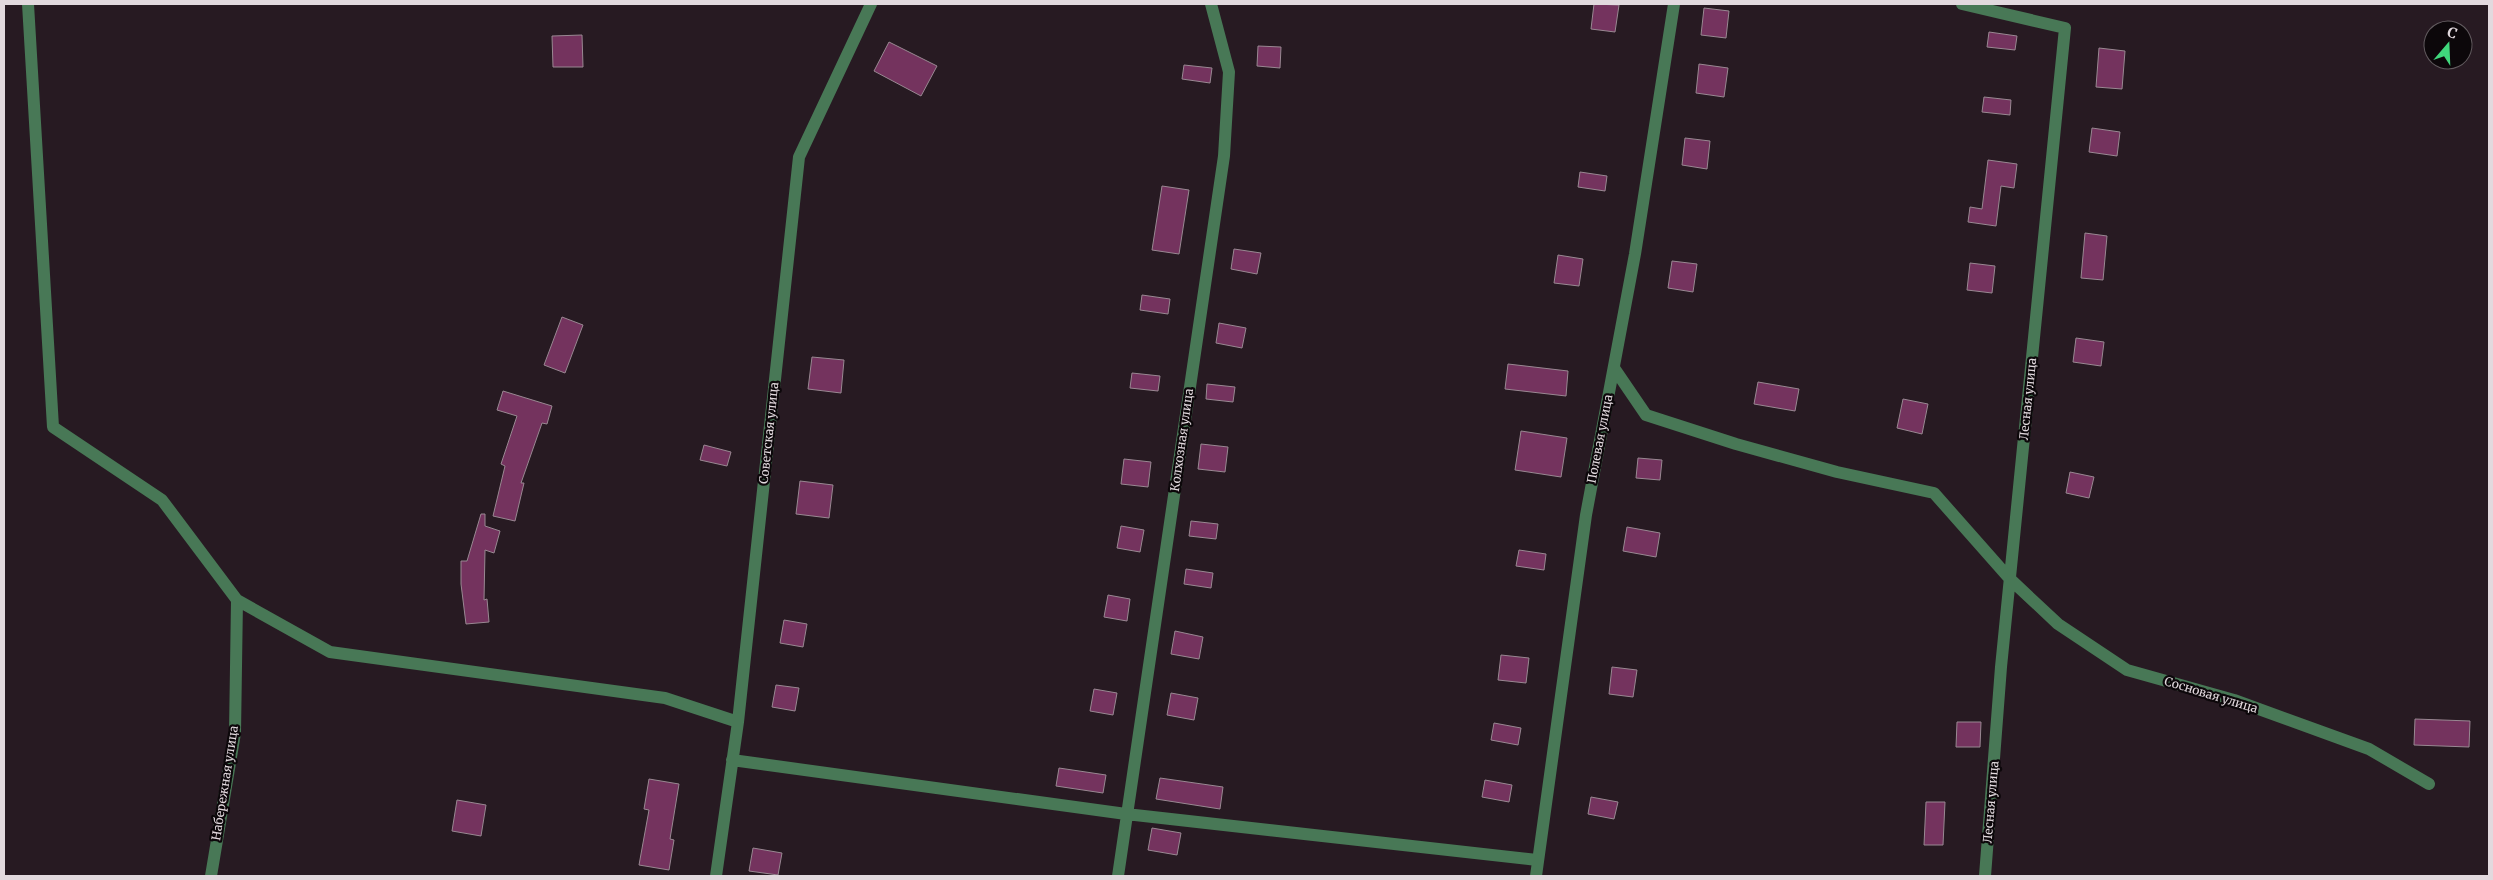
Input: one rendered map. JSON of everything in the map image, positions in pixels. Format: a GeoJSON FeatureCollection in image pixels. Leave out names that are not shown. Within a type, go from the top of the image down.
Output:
{"type":"FeatureCollection","features":[{"type":"Feature","properties":{"kind":"street"},"geometry":{"type":"LineString","coordinates":[[28,4],[53,427],[162,500],[237,600],[330,652],[665,698],[738,722]]}},
{"type":"Feature","properties":{"kind":"street","name":"Советская улица"},"geometry":{"type":"LineString","coordinates":[[716,876],[738,722],[799,157],[871,4]]}},
{"type":"Feature","properties":{"kind":"street","name":"Колхозная улица"},"geometry":{"type":"LineString","coordinates":[[1118,876],[1224,156],[1229,72],[1211,4]]}},
{"type":"Feature","properties":{"kind":"street","name":"Полевая улица"},"geometry":{"type":"LineString","coordinates":[[1536,876],[1586,515],[1635,254],[1674,4]]}},
{"type":"Feature","properties":{"kind":"street","name":"Лесная улица"},"geometry":{"type":"LineString","coordinates":[[1962,4],[2065,28],[2010,579],[1985,876]]}},
{"type":"Feature","properties":{"kind":"street","name":"Сосновая улица"},"geometry":{"type":"LineString","coordinates":[[1614,368],[1646,415],[1736,444],[1837,472],[1934,493],[2010,579],[2058,624],[2127,670],[2234,700],[2368,749],[2429,784]]}},
{"type":"Feature","properties":{"kind":"street","name":"Набережная улица"},"geometry":{"type":"LineString","coordinates":[[211,876],[235,733],[237,600]]}},
{"type":"Feature","properties":{"kind":"street"},"geometry":{"type":"LineString","coordinates":[[732,760],[1126,814],[1537,860]]}},
{"type":"Feature","properties":{"kind":"building"},"geometry":{"type":"Polygon","coordinates":[[[1594,4],[1619,5],[1615,32],[1591,29],[1594,4]]]}},
{"type":"Feature","properties":{"kind":"building"},"geometry":{"type":"Polygon","coordinates":[[[1704,8],[1729,11],[1726,38],[1701,35],[1704,8]]]}},
{"type":"Feature","properties":{"kind":"building"},"geometry":{"type":"Polygon","coordinates":[[[1989,32],[2017,36],[2015,50],[1987,47],[1989,32]]]}},
{"type":"Feature","properties":{"kind":"building"},"geometry":{"type":"Polygon","coordinates":[[[582,35],[583,67],[553,67],[552,36],[582,35]]]}},
{"type":"Feature","properties":{"kind":"building"},"geometry":{"type":"Polygon","coordinates":[[[889,42],[937,66],[921,96],[874,71],[889,42]]]}},
{"type":"Feature","properties":{"kind":"building"},"geometry":{"type":"Polygon","coordinates":[[[1258,46],[1281,47],[1280,68],[1257,66],[1258,46]]]}},
{"type":"Feature","properties":{"kind":"building"},"geometry":{"type":"Polygon","coordinates":[[[2099,48],[2125,51],[2122,89],[2096,87],[2099,48]]]}},
{"type":"Feature","properties":{"kind":"building"},"geometry":{"type":"Polygon","coordinates":[[[1699,64],[1728,68],[1724,97],[1696,93],[1699,64]]]}},
{"type":"Feature","properties":{"kind":"building"},"geometry":{"type":"Polygon","coordinates":[[[1184,65],[1212,68],[1210,83],[1182,79],[1184,65]]]}},
{"type":"Feature","properties":{"kind":"building"},"geometry":{"type":"Polygon","coordinates":[[[1984,97],[2011,100],[2010,115],[1982,112],[1984,97]]]}},
{"type":"Feature","properties":{"kind":"building"},"geometry":{"type":"Polygon","coordinates":[[[2092,128],[2120,132],[2117,156],[2089,152],[2092,128]]]}},
{"type":"Feature","properties":{"kind":"building"},"geometry":{"type":"Polygon","coordinates":[[[1685,138],[1710,141],[1707,169],[1682,165],[1685,138]]]}},
{"type":"Feature","properties":{"kind":"building"},"geometry":{"type":"Polygon","coordinates":[[[1988,160],[2017,164],[2014,188],[2001,186],[1996,226],[1968,222],[1970,207],[1982,209],[1988,160]]]}},
{"type":"Feature","properties":{"kind":"building"},"geometry":{"type":"Polygon","coordinates":[[[1580,172],[1607,176],[1605,191],[1578,187],[1580,172]]]}},
{"type":"Feature","properties":{"kind":"building"},"geometry":{"type":"Polygon","coordinates":[[[1162,186],[1189,190],[1179,254],[1152,250],[1162,186]]]}},
{"type":"Feature","properties":{"kind":"building"},"geometry":{"type":"Polygon","coordinates":[[[2085,233],[2107,236],[2103,280],[2081,278],[2085,233]]]}},
{"type":"Feature","properties":{"kind":"building"},"geometry":{"type":"Polygon","coordinates":[[[1234,249],[1261,253],[1257,274],[1231,269],[1234,249]]]}},
{"type":"Feature","properties":{"kind":"building"},"geometry":{"type":"Polygon","coordinates":[[[1558,255],[1583,259],[1579,286],[1554,283],[1558,255]]]}},
{"type":"Feature","properties":{"kind":"building"},"geometry":{"type":"Polygon","coordinates":[[[1672,261],[1697,264],[1693,292],[1668,288],[1672,261]]]}},
{"type":"Feature","properties":{"kind":"building"},"geometry":{"type":"Polygon","coordinates":[[[1970,263],[1995,266],[1992,293],[1967,290],[1970,263]]]}},
{"type":"Feature","properties":{"kind":"building"},"geometry":{"type":"Polygon","coordinates":[[[1142,295],[1170,299],[1168,314],[1140,310],[1142,295]]]}},
{"type":"Feature","properties":{"kind":"building"},"geometry":{"type":"Polygon","coordinates":[[[562,317],[583,325],[565,373],[544,365],[562,317]]]}},
{"type":"Feature","properties":{"kind":"building"},"geometry":{"type":"Polygon","coordinates":[[[1219,323],[1246,328],[1242,348],[1216,343],[1219,323]]]}},
{"type":"Feature","properties":{"kind":"building"},"geometry":{"type":"Polygon","coordinates":[[[2076,338],[2104,342],[2101,366],[2073,362],[2076,338]]]}},
{"type":"Feature","properties":{"kind":"building"},"geometry":{"type":"Polygon","coordinates":[[[812,357],[844,360],[841,393],[808,389],[812,357]]]}},
{"type":"Feature","properties":{"kind":"building"},"geometry":{"type":"Polygon","coordinates":[[[1508,364],[1568,371],[1566,396],[1505,389],[1508,364]]]}},
{"type":"Feature","properties":{"kind":"building"},"geometry":{"type":"Polygon","coordinates":[[[1132,373],[1160,376],[1158,391],[1130,388],[1132,373]]]}},
{"type":"Feature","properties":{"kind":"building"},"geometry":{"type":"Polygon","coordinates":[[[1758,382],[1799,389],[1795,411],[1754,404],[1758,382]]]}},
{"type":"Feature","properties":{"kind":"building"},"geometry":{"type":"Polygon","coordinates":[[[1207,384],[1235,387],[1233,402],[1206,399],[1207,384]]]}},
{"type":"Feature","properties":{"kind":"building"},"geometry":{"type":"Polygon","coordinates":[[[503,391],[552,406],[547,424],[542,423],[521,483],[524,483],[515,521],[493,516],[505,466],[501,464],[517,416],[497,410],[503,391]]]}},
{"type":"Feature","properties":{"kind":"building"},"geometry":{"type":"Polygon","coordinates":[[[1903,399],[1928,404],[1922,434],[1897,428],[1903,399]]]}},
{"type":"Feature","properties":{"kind":"building"},"geometry":{"type":"Polygon","coordinates":[[[1521,431],[1567,438],[1561,477],[1515,470],[1521,431]]]}},
{"type":"Feature","properties":{"kind":"building"},"geometry":{"type":"Polygon","coordinates":[[[1201,444],[1228,447],[1225,472],[1198,469],[1201,444]]]}},
{"type":"Feature","properties":{"kind":"building"},"geometry":{"type":"Polygon","coordinates":[[[704,445],[731,452],[727,466],[700,460],[704,445]]]}},
{"type":"Feature","properties":{"kind":"building"},"geometry":{"type":"Polygon","coordinates":[[[1638,458],[1662,460],[1660,480],[1636,478],[1638,458]]]}},
{"type":"Feature","properties":{"kind":"building"},"geometry":{"type":"Polygon","coordinates":[[[1124,459],[1151,462],[1148,487],[1121,484],[1124,459]]]}},
{"type":"Feature","properties":{"kind":"building"},"geometry":{"type":"Polygon","coordinates":[[[2070,472],[2094,477],[2089,498],[2066,493],[2070,472]]]}},
{"type":"Feature","properties":{"kind":"building"},"geometry":{"type":"Polygon","coordinates":[[[800,481],[833,485],[829,518],[796,514],[800,481]]]}},
{"type":"Feature","properties":{"kind":"building"},"geometry":{"type":"Polygon","coordinates":[[[481,514],[485,514],[485,526],[500,531],[494,553],[485,550],[484,600],[487,599],[489,622],[466,624],[461,584],[461,561],[467,561],[481,514]]]}},
{"type":"Feature","properties":{"kind":"building"},"geometry":{"type":"Polygon","coordinates":[[[1191,521],[1218,524],[1216,539],[1189,536],[1191,521]]]}},
{"type":"Feature","properties":{"kind":"building"},"geometry":{"type":"Polygon","coordinates":[[[1121,526],[1144,530],[1140,552],[1117,548],[1121,526]]]}},
{"type":"Feature","properties":{"kind":"building"},"geometry":{"type":"Polygon","coordinates":[[[1627,527],[1660,533],[1656,557],[1623,551],[1627,527]]]}},
{"type":"Feature","properties":{"kind":"building"},"geometry":{"type":"Polygon","coordinates":[[[1519,550],[1546,554],[1544,570],[1516,566],[1519,550]]]}},
{"type":"Feature","properties":{"kind":"building"},"geometry":{"type":"Polygon","coordinates":[[[1186,569],[1213,573],[1211,588],[1184,584],[1186,569]]]}},
{"type":"Feature","properties":{"kind":"building"},"geometry":{"type":"Polygon","coordinates":[[[1108,595],[1130,599],[1127,621],[1104,617],[1108,595]]]}},
{"type":"Feature","properties":{"kind":"building"},"geometry":{"type":"Polygon","coordinates":[[[784,620],[807,624],[803,647],[780,643],[784,620]]]}},
{"type":"Feature","properties":{"kind":"building"},"geometry":{"type":"Polygon","coordinates":[[[1175,631],[1203,637],[1199,659],[1171,654],[1175,631]]]}},
{"type":"Feature","properties":{"kind":"building"},"geometry":{"type":"Polygon","coordinates":[[[1501,655],[1529,658],[1526,683],[1498,680],[1501,655]]]}},
{"type":"Feature","properties":{"kind":"building"},"geometry":{"type":"Polygon","coordinates":[[[1612,667],[1637,670],[1633,697],[1609,694],[1612,667]]]}},
{"type":"Feature","properties":{"kind":"building"},"geometry":{"type":"Polygon","coordinates":[[[776,685],[799,688],[795,711],[772,707],[776,685]]]}},
{"type":"Feature","properties":{"kind":"building"},"geometry":{"type":"Polygon","coordinates":[[[1094,689],[1117,693],[1113,715],[1090,711],[1094,689]]]}},
{"type":"Feature","properties":{"kind":"building"},"geometry":{"type":"Polygon","coordinates":[[[1171,693],[1198,698],[1194,720],[1167,715],[1171,693]]]}},
{"type":"Feature","properties":{"kind":"building"},"geometry":{"type":"Polygon","coordinates":[[[2415,719],[2470,721],[2469,747],[2414,745],[2415,719]]]}},
{"type":"Feature","properties":{"kind":"building"},"geometry":{"type":"Polygon","coordinates":[[[1957,722],[1981,722],[1980,747],[1956,747],[1957,722]]]}},
{"type":"Feature","properties":{"kind":"building"},"geometry":{"type":"Polygon","coordinates":[[[1494,723],[1521,728],[1518,745],[1491,740],[1494,723]]]}},
{"type":"Feature","properties":{"kind":"building"},"geometry":{"type":"Polygon","coordinates":[[[1059,768],[1106,775],[1103,793],[1056,786],[1059,768]]]}},
{"type":"Feature","properties":{"kind":"building"},"geometry":{"type":"Polygon","coordinates":[[[1160,778],[1223,787],[1220,809],[1156,799],[1160,778]]]}},
{"type":"Feature","properties":{"kind":"building"},"geometry":{"type":"Polygon","coordinates":[[[649,779],[679,784],[670,839],[674,840],[669,870],[639,865],[649,810],[644,809],[649,779]]]}},
{"type":"Feature","properties":{"kind":"building"},"geometry":{"type":"Polygon","coordinates":[[[1485,780],[1512,785],[1509,802],[1482,797],[1485,780]]]}},
{"type":"Feature","properties":{"kind":"building"},"geometry":{"type":"Polygon","coordinates":[[[1591,797],[1618,802],[1614,819],[1588,814],[1591,797]]]}},
{"type":"Feature","properties":{"kind":"building"},"geometry":{"type":"Polygon","coordinates":[[[457,800],[486,805],[481,836],[452,831],[457,800]]]}},
{"type":"Feature","properties":{"kind":"building"},"geometry":{"type":"Polygon","coordinates":[[[1926,802],[1945,802],[1943,845],[1924,845],[1926,802]]]}},
{"type":"Feature","properties":{"kind":"building"},"geometry":{"type":"Polygon","coordinates":[[[1152,828],[1181,833],[1177,855],[1148,850],[1152,828]]]}},
{"type":"Feature","properties":{"kind":"building"},"geometry":{"type":"Polygon","coordinates":[[[753,848],[782,853],[778,875],[749,871],[753,848]]]}}]}
